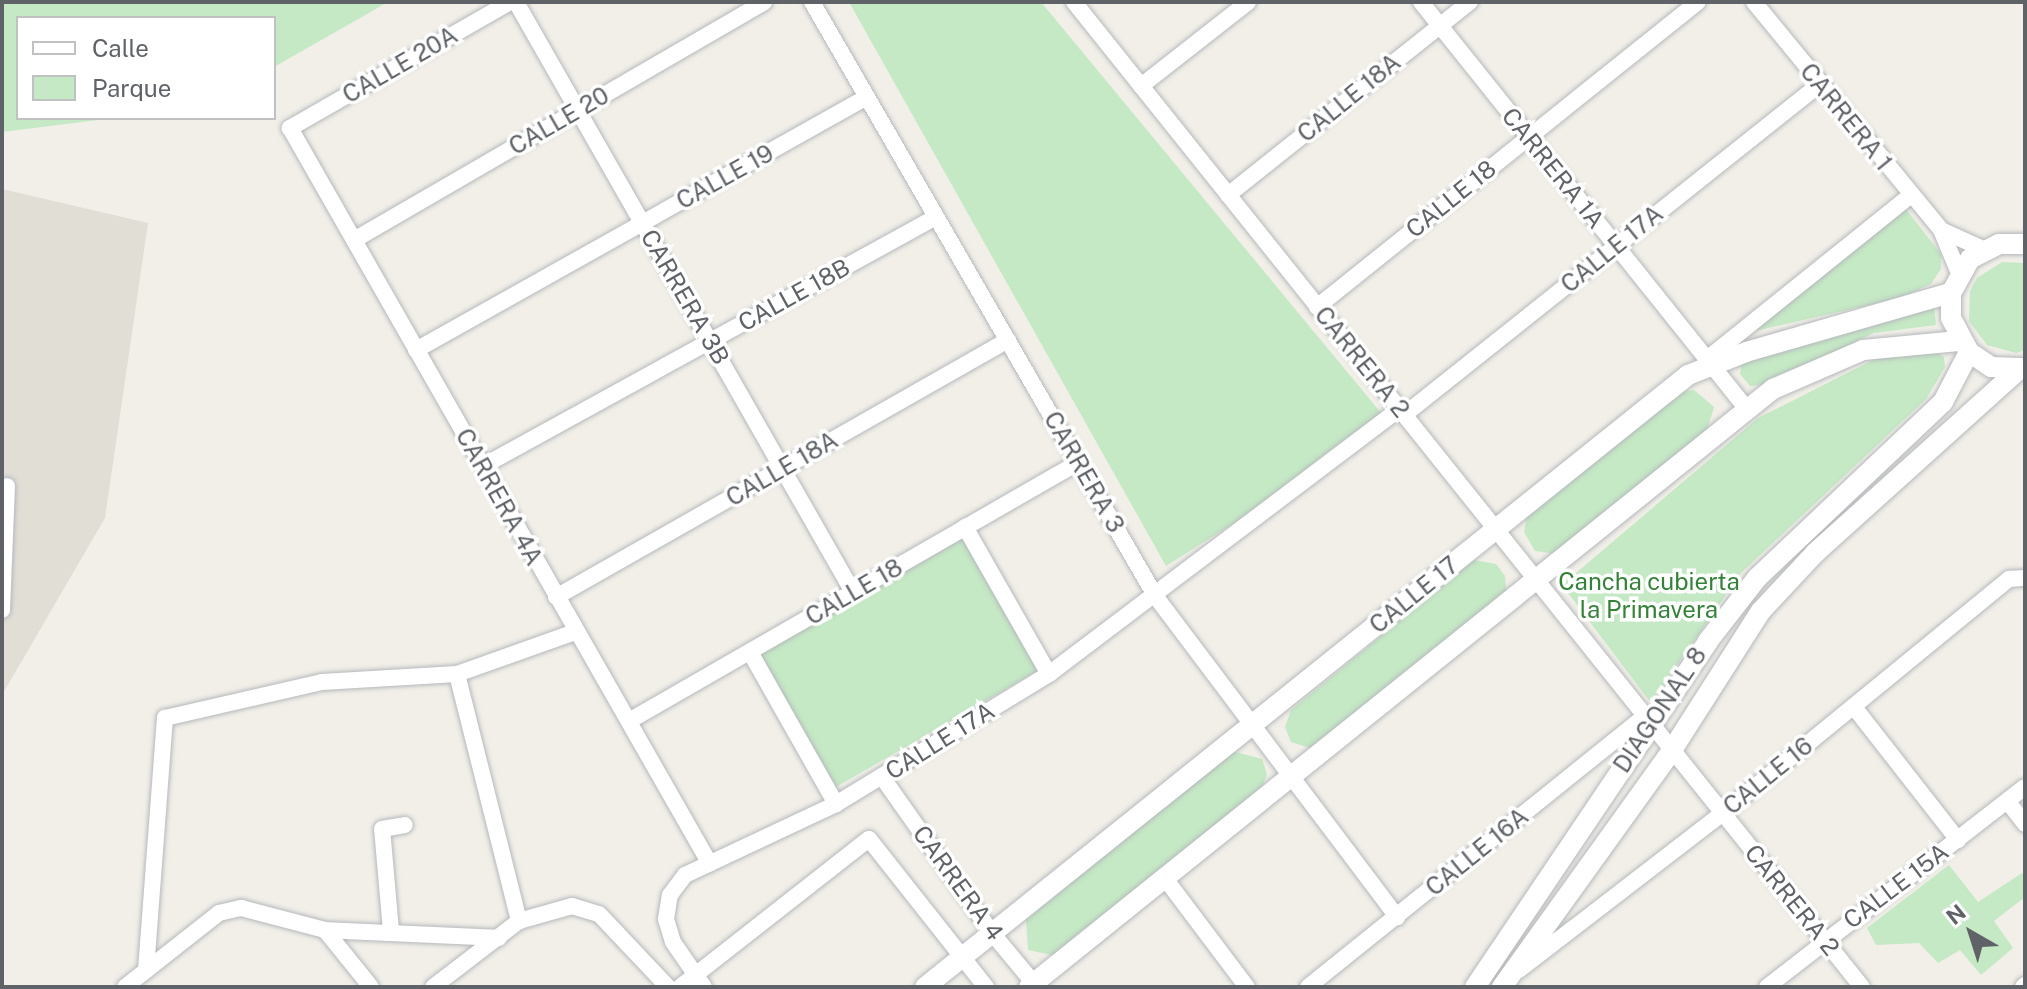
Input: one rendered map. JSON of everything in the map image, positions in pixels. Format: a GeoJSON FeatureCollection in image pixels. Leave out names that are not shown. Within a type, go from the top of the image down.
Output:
{"type":"FeatureCollection","features":[{"type":"Feature","properties":{"kind":"street","name":"CARRERA 3B"},"geometry":{"type":"LineString","coordinates":[[513,2],[853,592]]}},
{"type":"Feature","properties":{"kind":"street","name":"CALLE 20A"},"geometry":{"type":"LineString","coordinates":[[290,128],[513,2]]}},
{"type":"Feature","properties":{"kind":"street","name":"CALLE 20"},"geometry":{"type":"LineString","coordinates":[[354,240],[764,2]]}},
{"type":"Feature","properties":{"kind":"street","name":"CARRERA 3"},"geometry":{"type":"LineString","coordinates":[[812,2],[1156,597],[1397,917]]}},
{"type":"Feature","properties":{"kind":"street","name":"CARRERA 2"},"geometry":{"type":"LineString","coordinates":[[1074,2],[1862,987]]}},
{"type":"Feature","properties":{"kind":"street"},"geometry":{"type":"LineString","coordinates":[[1141,86],[1248,2]]}},
{"type":"Feature","properties":{"kind":"street","name":"CARRERA 1A"},"geometry":{"type":"LineString","coordinates":[[1421,2],[1746,408]]}},
{"type":"Feature","properties":{"kind":"street","name":"CALLE 18A"},"geometry":{"type":"LineString","coordinates":[[1228,195],[1470,2]]}},
{"type":"Feature","properties":{"kind":"street","name":"CALLE 18"},"geometry":{"type":"LineString","coordinates":[[1317,307],[1698,2]]}},
{"type":"Feature","properties":{"kind":"street","name":"CARRERA 1"},"geometry":{"type":"LineString","coordinates":[[1754,2],[1910,196],[1941,230],[1959,273]]}},
{"type":"Feature","properties":{"kind":"street","name":"CALLE 17A"},"geometry":{"type":"LineString","coordinates":[[699,981],[666,919],[670,895],[685,875],[836,804],[1049,674],[1402,412],[1820,84]]}},
{"type":"Feature","properties":{"kind":"street","name":"CALLE 19"},"geometry":{"type":"LineString","coordinates":[[416,350],[867,97]]}},
{"type":"Feature","properties":{"kind":"street","name":"CARRERA 4A"},"geometry":{"type":"LineString","coordinates":[[290,128],[710,864]]}},
{"type":"Feature","properties":{"kind":"street"},"geometry":{"type":"LineString","coordinates":[[1709,362],[1910,196]]}},
{"type":"Feature","properties":{"kind":"street","name":"CALLE 18B"},"geometry":{"type":"LineString","coordinates":[[483,466],[936,217]]}},
{"type":"Feature","properties":{"kind":"street","name":"CARRERA 1"},"geometry":{"type":"LineString","coordinates":[[1941,230],[1985,250]]}},
{"type":"Feature","properties":{"kind":"street"},"geometry":{"type":"LineString","coordinates":[[2021,369],[1991,367],[1964,346],[1951,318],[1951,293],[1959,273],[1985,250],[2022,241]]}},
{"type":"Feature","properties":{"kind":"street","name":"CALLE 17"},"geometry":{"type":"LineString","coordinates":[[925,987],[1688,375],[1709,362],[1951,293]]}},
{"type":"Feature","properties":{"kind":"street","name":"CALLE 18A"},"geometry":{"type":"LineString","coordinates":[[556,597],[1008,340]]}},
{"type":"Feature","properties":{"kind":"street"},"geometry":{"type":"LineString","coordinates":[[1033,986],[1746,408],[1801,373],[1842,357],[1894,344],[1964,346]]}},
{"type":"Feature","properties":{"kind":"street","name":"DIAGONAL 8"},"geometry":{"type":"LineString","coordinates":[[1475,987],[1648,719],[1757,578],[1943,402],[1964,346]]}},
{"type":"Feature","properties":{"kind":"street","name":"DIAGONAL 8"},"geometry":{"type":"LineString","coordinates":[[1506,982],[1672,750],[1738,641],[1793,576],[2021,369]]}},
{"type":"Feature","properties":{"kind":"street","name":"CALLE 18"},"geometry":{"type":"LineString","coordinates":[[629,721],[1079,462]]}},
{"type":"Feature","properties":{"kind":"street"},"geometry":{"type":"LineString","coordinates":[[2,610],[7,486]]}},
{"type":"Feature","properties":{"kind":"street"},"geometry":{"type":"LineString","coordinates":[[965,527],[1049,674]]}},
{"type":"Feature","properties":{"kind":"street","name":"CALLE 16"},"geometry":{"type":"LineString","coordinates":[[1506,982],[1723,813],[2009,579],[2025,578]]}},
{"type":"Feature","properties":{"kind":"street"},"geometry":{"type":"LineString","coordinates":[[146,970],[165,718],[322,682],[457,674],[575,632]]}},
{"type":"Feature","properties":{"kind":"street"},"geometry":{"type":"LineString","coordinates":[[750,652],[836,804]]}},
{"type":"Feature","properties":{"kind":"street"},"geometry":{"type":"LineString","coordinates":[[457,674],[519,921]]}},
{"type":"Feature","properties":{"kind":"street"},"geometry":{"type":"LineString","coordinates":[[1854,707],[1958,840]]}},
{"type":"Feature","properties":{"kind":"street","name":"CALLE 16A"},"geometry":{"type":"LineString","coordinates":[[1308,987],[1648,719]]}},
{"type":"Feature","properties":{"kind":"street","name":"CARRERA 4"},"geometry":{"type":"LineString","coordinates":[[882,777],[1033,986]]}},
{"type":"Feature","properties":{"kind":"street","name":"CALLE 15A"},"geometry":{"type":"LineString","coordinates":[[1767,987],[2025,787]]}},
{"type":"Feature","properties":{"kind":"street"},"geometry":{"type":"LineString","coordinates":[[2008,802],[2025,824]]}},
{"type":"Feature","properties":{"kind":"street"},"geometry":{"type":"LineString","coordinates":[[391,931],[382,829],[405,825]]}},
{"type":"Feature","properties":{"kind":"street"},"geometry":{"type":"LineString","coordinates":[[680,987],[699,981],[869,839],[986,987]]}},
{"type":"Feature","properties":{"kind":"street"},"geometry":{"type":"LineString","coordinates":[[1164,877],[1247,987]]}},
{"type":"Feature","properties":{"kind":"street"},"geometry":{"type":"LineString","coordinates":[[433,987],[519,921],[572,906],[599,914],[668,987]]}},
{"type":"Feature","properties":{"kind":"street"},"geometry":{"type":"LineString","coordinates":[[125,987],[219,913],[241,908],[325,930],[499,938]]}},
{"type":"Feature","properties":{"kind":"street"},"geometry":{"type":"LineString","coordinates":[[325,930],[366,981],[349,987]]}},
{"type":"Feature","properties":{"kind":"shaded area"},"geometry":{"type":"Polygon","coordinates":[[[2,189],[148,223],[105,518],[2,695],[2,189]]]}},
{"type":"Feature","properties":{"kind":"green space"},"geometry":{"type":"Polygon","coordinates":[[[2,2],[388,2],[276,66],[276,16],[16,16],[16,120],[98,120],[2,132],[2,2]]]}},
{"type":"Feature","properties":{"kind":"green space"},"geometry":{"type":"Polygon","coordinates":[[[849,2],[1041,2],[1382,414],[1294,485],[1166,566],[849,2]]]}},
{"type":"Feature","properties":{"kind":"green space"},"geometry":{"type":"Polygon","coordinates":[[[1905,208],[1941,254],[1941,269],[1931,284],[1900,298],[1755,331],[1905,208]]]}},
{"type":"Feature","properties":{"kind":"green space"},"geometry":{"type":"Polygon","coordinates":[[[2002,262],[2025,263],[2025,350],[2016,353],[1987,345],[1969,321],[1970,291],[1977,278],[2002,262]]]}},
{"type":"Feature","properties":{"kind":"green space"},"geometry":{"type":"Polygon","coordinates":[[[1934,305],[1936,325],[1874,333],[1763,385],[1750,386],[1740,374],[1742,361],[1934,305]]]}},
{"type":"Feature","properties":{"kind":"green space","name":"Cancha cubierta la Primavera"},"geometry":{"type":"Polygon","coordinates":[[[1933,350],[1944,357],[1945,367],[1926,399],[1741,573],[1651,703],[1562,585],[1758,418],[1881,356],[1933,350]]]}},
{"type":"Feature","properties":{"kind":"green space"},"geometry":{"type":"Polygon","coordinates":[[[1694,390],[1714,407],[1707,431],[1557,554],[1535,551],[1524,532],[1527,516],[1677,393],[1694,390]]]}},
{"type":"Feature","properties":{"kind":"green space"},"geometry":{"type":"Polygon","coordinates":[[[964,533],[1042,668],[833,789],[755,654],[964,533]]]}},
{"type":"Feature","properties":{"kind":"green space"},"geometry":{"type":"Polygon","coordinates":[[[1474,560],[1496,564],[1505,576],[1506,591],[1313,749],[1291,742],[1285,727],[1291,710],[1474,560]]]}},
{"type":"Feature","properties":{"kind":"green space"},"geometry":{"type":"Polygon","coordinates":[[[1232,751],[1262,759],[1267,774],[1262,788],[1056,956],[1028,950],[1026,920],[1232,751]]]}},
{"type":"Feature","properties":{"kind":"green space"},"geometry":{"type":"Polygon","coordinates":[[[1949,865],[1978,902],[2022,873],[2025,877],[2025,897],[1994,921],[2013,948],[1981,975],[1960,950],[1938,963],[1919,943],[1876,945],[1867,928],[1949,865]]]}}]}
